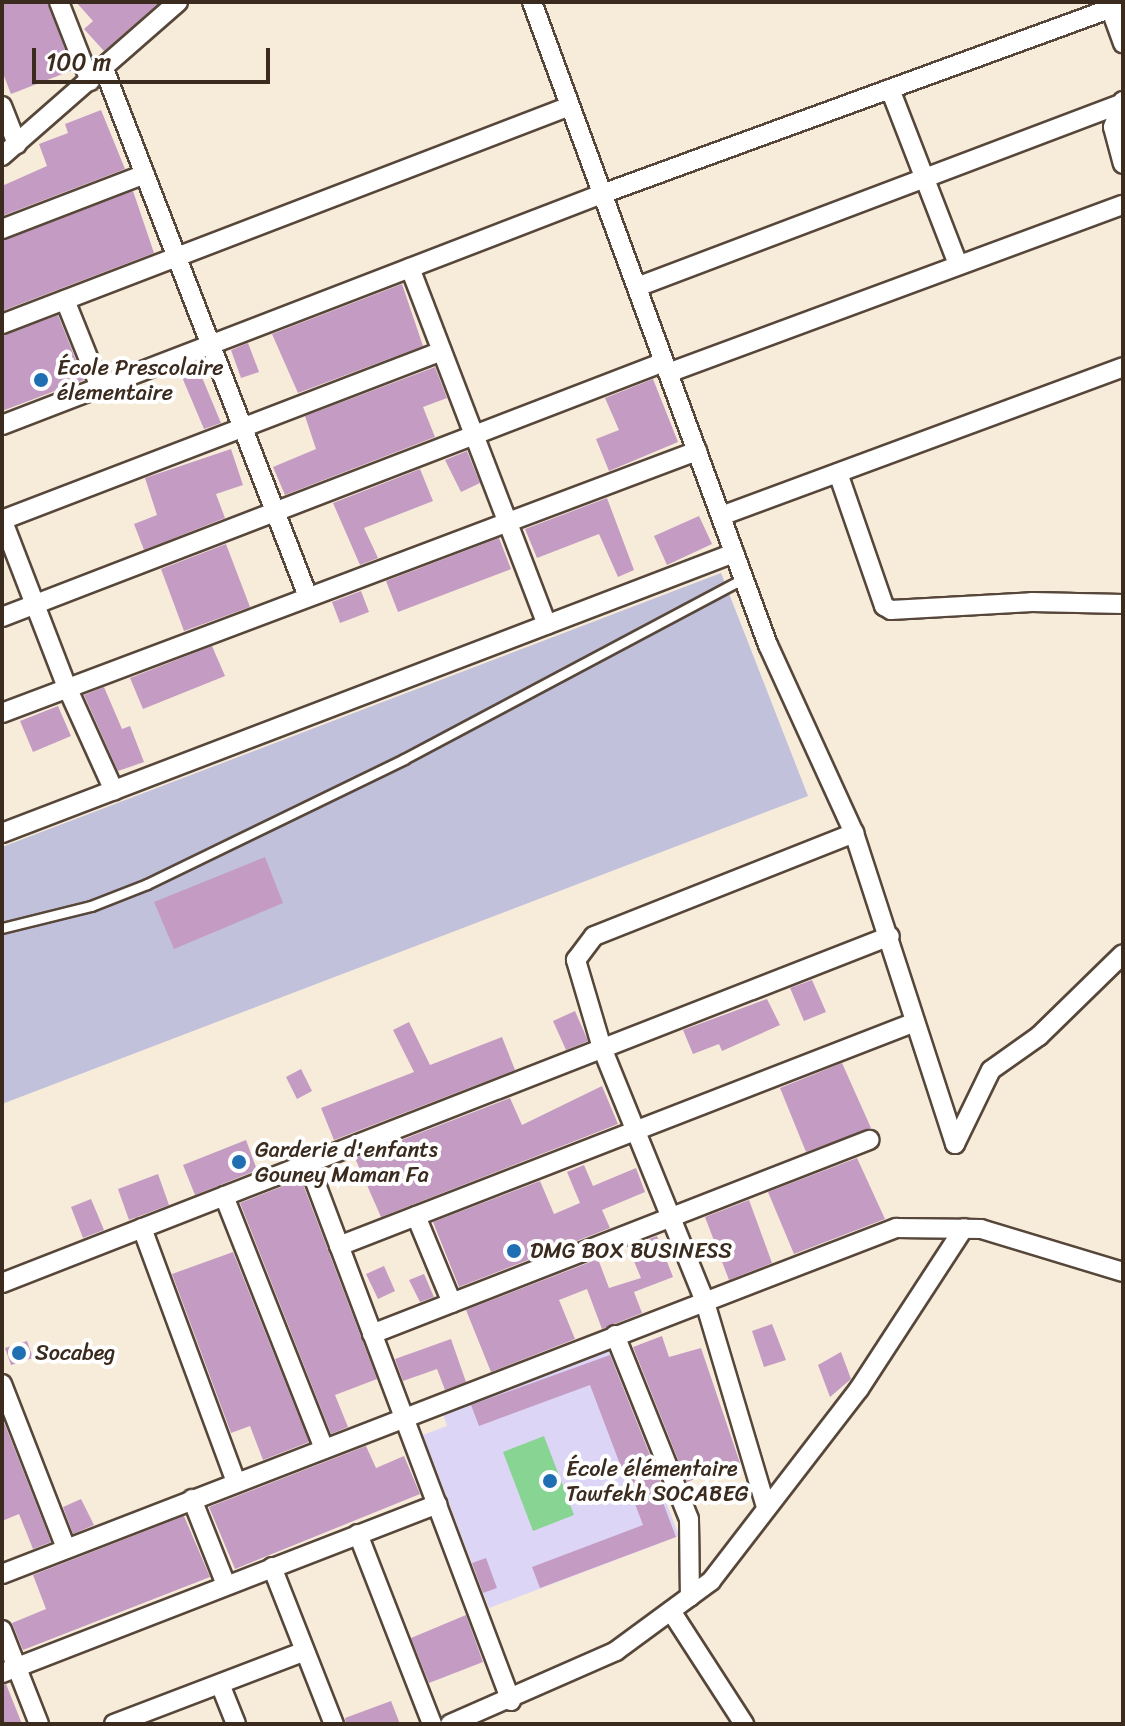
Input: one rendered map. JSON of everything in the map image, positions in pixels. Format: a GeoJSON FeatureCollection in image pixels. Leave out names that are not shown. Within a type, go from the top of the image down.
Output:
{"type":"FeatureCollection","features":[{"type":"Feature","properties":{"kind":"street"},"geometry":{"type":"LineString","coordinates":[[59,2],[145,174],[307,594]]}},
{"type":"Feature","properties":{"kind":"street"},"geometry":{"type":"LineString","coordinates":[[2,156],[178,2]]}},
{"type":"Feature","properties":{"kind":"street"},"geometry":{"type":"LineString","coordinates":[[532,2],[734,553],[854,833],[890,936],[955,1144],[991,1070],[1039,1036],[1123,954]]}},
{"type":"Feature","properties":{"kind":"street"},"geometry":{"type":"LineString","coordinates":[[2,425],[602,194],[1114,5],[1123,43]]}},
{"type":"Feature","properties":{"kind":"street"},"geometry":{"type":"LineString","coordinates":[[890,89],[958,264]]}},
{"type":"Feature","properties":{"kind":"street"},"geometry":{"type":"LineString","coordinates":[[637,287],[1122,103]]}},
{"type":"Feature","properties":{"kind":"street"},"geometry":{"type":"LineString","coordinates":[[1122,103],[1113,127],[1123,164]]}},
{"type":"Feature","properties":{"kind":"street"},"geometry":{"type":"LineString","coordinates":[[2,106],[17,144]]}},
{"type":"Feature","properties":{"kind":"street"},"geometry":{"type":"LineString","coordinates":[[2,324],[570,106]]}},
{"type":"Feature","properties":{"kind":"street"},"geometry":{"type":"LineString","coordinates":[[2,229],[145,174]]}},
{"type":"Feature","properties":{"kind":"street"},"geometry":{"type":"LineString","coordinates":[[2,617],[474,436],[1123,205]]}},
{"type":"Feature","properties":{"kind":"street"},"geometry":{"type":"LineString","coordinates":[[410,268],[547,625]]}},
{"type":"Feature","properties":{"kind":"street"},"geometry":{"type":"LineString","coordinates":[[65,300],[100,387]]}},
{"type":"Feature","properties":{"kind":"street"},"geometry":{"type":"LineString","coordinates":[[114,791],[66,685],[2,520],[442,351]]}},
{"type":"Feature","properties":{"kind":"street"},"geometry":{"type":"LineString","coordinates":[[721,516],[1123,367]]}},
{"type":"Feature","properties":{"kind":"street"},"geometry":{"type":"LineString","coordinates":[[2,713],[66,685],[307,594],[697,451]]}},
{"type":"Feature","properties":{"kind":"street"},"geometry":{"type":"LineString","coordinates":[[838,473],[884,606],[891,610],[1032,602],[1123,604]]}},
{"type":"Feature","properties":{"kind":"street"},"geometry":{"type":"LineString","coordinates":[[2,833],[734,553]]}},
{"type":"Feature","properties":{"kind":"street"},"geometry":{"type":"LineString","coordinates":[[766,1507],[704,1299],[602,1048],[576,960],[594,936],[854,833]]}},
{"type":"Feature","properties":{"kind":"street"},"geometry":{"type":"LineString","coordinates":[[2,1283],[890,936]]}},
{"type":"Feature","properties":{"kind":"street"},"geometry":{"type":"LineString","coordinates":[[339,1246],[915,1022]]}},
{"type":"Feature","properties":{"kind":"street"},"geometry":{"type":"LineString","coordinates":[[372,1334],[869,1140]]}},
{"type":"Feature","properties":{"kind":"street"},"geometry":{"type":"LineString","coordinates":[[308,1163],[511,1701]]}},
{"type":"Feature","properties":{"kind":"street"},"geometry":{"type":"LineString","coordinates":[[224,1196],[324,1449]]}},
{"type":"Feature","properties":{"kind":"street"},"geometry":{"type":"LineString","coordinates":[[416,1216],[452,1303]]}},
{"type":"Feature","properties":{"kind":"street"},"geometry":{"type":"LineString","coordinates":[[142,1228],[236,1482]]}},
{"type":"Feature","properties":{"kind":"street"},"geometry":{"type":"LineString","coordinates":[[2,1574],[704,1299],[896,1228],[964,1228],[1123,1272]]}},
{"type":"Feature","properties":{"kind":"street"},"geometry":{"type":"LineString","coordinates":[[450,1724],[511,1701],[616,1651],[711,1581],[761,1523],[766,1507],[859,1389],[964,1228]]}},
{"type":"Feature","properties":{"kind":"street"},"geometry":{"type":"LineString","coordinates":[[615,1335],[689,1519],[690,1597]]}},
{"type":"Feature","properties":{"kind":"street"},"geometry":{"type":"LineString","coordinates":[[2,1384],[66,1548]]}},
{"type":"Feature","properties":{"kind":"street"},"geometry":{"type":"LineString","coordinates":[[192,1499],[226,1585]]}},
{"type":"Feature","properties":{"kind":"street"},"geometry":{"type":"LineString","coordinates":[[9,1670],[437,1504]]}},
{"type":"Feature","properties":{"kind":"street"},"geometry":{"type":"LineString","coordinates":[[358,1534],[432,1724]]}},
{"type":"Feature","properties":{"kind":"street"},"geometry":{"type":"LineString","coordinates":[[272,1567],[334,1724]]}},
{"type":"Feature","properties":{"kind":"street"},"geometry":{"type":"LineString","coordinates":[[671,1611],[744,1724]]}},
{"type":"Feature","properties":{"kind":"street"},"geometry":{"type":"LineString","coordinates":[[2,1630],[9,1670],[39,1724]]}},
{"type":"Feature","properties":{"kind":"street"},"geometry":{"type":"LineString","coordinates":[[114,1724],[137,1720],[305,1651]]}},
{"type":"Feature","properties":{"kind":"street"},"geometry":{"type":"LineString","coordinates":[[220,1684],[236,1724]]}},
{"type":"Feature","properties":{"kind":"lane"},"geometry":{"type":"LineString","coordinates":[[2,928],[91,906],[147,884],[404,759],[744,578]]}},
{"type":"Feature","properties":{"kind":"shaded area"},"geometry":{"type":"Polygon","coordinates":[[[721,573],[808,796],[2,1104],[2,847],[721,573]]]}},
{"type":"Feature","properties":{"kind":"shaded area","name":"École élémentaire Tawfekh SOCABEG"},"geometry":{"type":"Polygon","coordinates":[[[609,1351],[679,1536],[489,1608],[423,1435],[447,1426],[443,1413],[609,1351]]]}},
{"type":"Feature","properties":{"kind":"green space"},"geometry":{"type":"Polygon","coordinates":[[[544,1436],[574,1515],[533,1531],[503,1452],[544,1436]]]}},
{"type":"Feature","properties":{"kind":"building"},"geometry":{"type":"Polygon","coordinates":[[[2,2],[47,2],[73,70],[11,94],[2,71],[2,2]]]}},
{"type":"Feature","properties":{"kind":"building"},"geometry":{"type":"Polygon","coordinates":[[[76,2],[160,2],[104,51],[84,29],[93,21],[76,2]]]}},
{"type":"Feature","properties":{"kind":"building"},"geometry":{"type":"Polygon","coordinates":[[[101,110],[125,169],[2,216],[2,186],[47,166],[39,144],[68,133],[65,124],[101,110]]]}},
{"type":"Feature","properties":{"kind":"building"},"geometry":{"type":"Polygon","coordinates":[[[133,191],[154,253],[2,311],[2,241],[133,191]]]}},
{"type":"Feature","properties":{"kind":"building"},"geometry":{"type":"Polygon","coordinates":[[[402,284],[423,346],[298,393],[272,334],[402,284]]]}},
{"type":"Feature","properties":{"kind":"building"},"geometry":{"type":"Polygon","coordinates":[[[58,315],[84,380],[2,411],[2,336],[58,315]]]}},
{"type":"Feature","properties":{"kind":"building"},"geometry":{"type":"Polygon","coordinates":[[[248,343],[259,372],[241,378],[231,350],[248,343]]]}},
{"type":"Feature","properties":{"kind":"building"},"geometry":{"type":"Polygon","coordinates":[[[196,363],[221,423],[204,429],[179,370],[196,363]]]}},
{"type":"Feature","properties":{"kind":"building"},"geometry":{"type":"Polygon","coordinates":[[[435,367],[447,398],[423,407],[435,437],[285,495],[273,467],[316,449],[305,416],[435,367]]]}},
{"type":"Feature","properties":{"kind":"building"},"geometry":{"type":"Polygon","coordinates":[[[653,379],[678,442],[609,471],[596,439],[619,430],[605,398],[653,379]]]}},
{"type":"Feature","properties":{"kind":"building"},"geometry":{"type":"Polygon","coordinates":[[[231,449],[243,485],[216,494],[225,518],[144,550],[134,524],[157,515],[145,478],[231,449]]]}},
{"type":"Feature","properties":{"kind":"building"},"geometry":{"type":"Polygon","coordinates":[[[467,451],[480,483],[461,492],[445,460],[467,451]]]}},
{"type":"Feature","properties":{"kind":"building"},"geometry":{"type":"Polygon","coordinates":[[[420,469],[433,501],[364,528],[378,558],[360,565],[333,503],[420,469]]]}},
{"type":"Feature","properties":{"kind":"building"},"geometry":{"type":"Polygon","coordinates":[[[607,498],[634,570],[618,577],[599,534],[537,558],[525,529],[607,498]]]}},
{"type":"Feature","properties":{"kind":"building"},"geometry":{"type":"Polygon","coordinates":[[[699,516],[712,544],[667,565],[654,536],[699,516]]]}},
{"type":"Feature","properties":{"kind":"building"},"geometry":{"type":"Polygon","coordinates":[[[499,538],[511,569],[398,612],[386,581],[499,538]]]}},
{"type":"Feature","properties":{"kind":"building"},"geometry":{"type":"Polygon","coordinates":[[[226,544],[250,607],[184,631],[161,569],[226,544]]]}},
{"type":"Feature","properties":{"kind":"building"},"geometry":{"type":"Polygon","coordinates":[[[361,591],[369,612],[340,623],[332,602],[361,591]]]}},
{"type":"Feature","properties":{"kind":"building"},"geometry":{"type":"Polygon","coordinates":[[[212,646],[225,676],[143,709],[130,678],[212,646]]]}},
{"type":"Feature","properties":{"kind":"building"},"geometry":{"type":"Polygon","coordinates":[[[104,687],[122,729],[130,726],[144,762],[118,771],[84,695],[104,687]]]}},
{"type":"Feature","properties":{"kind":"building"},"geometry":{"type":"Polygon","coordinates":[[[58,706],[71,736],[33,752],[20,721],[58,706]]]}},
{"type":"Feature","properties":{"kind":"building"},"geometry":{"type":"Polygon","coordinates":[[[265,857],[283,903],[174,949],[154,902],[265,857]]]}},
{"type":"Feature","properties":{"kind":"building"},"geometry":{"type":"Polygon","coordinates":[[[812,980],[826,1012],[804,1021],[790,988],[812,980]]]}},
{"type":"Feature","properties":{"kind":"building"},"geometry":{"type":"Polygon","coordinates":[[[767,999],[780,1025],[722,1051],[719,1044],[693,1054],[683,1030],[767,999]]]}},
{"type":"Feature","properties":{"kind":"building"},"geometry":{"type":"Polygon","coordinates":[[[575,1011],[588,1041],[566,1050],[553,1021],[575,1011]]]}},
{"type":"Feature","properties":{"kind":"building"},"geometry":{"type":"Polygon","coordinates":[[[409,1022],[430,1065],[502,1037],[515,1070],[334,1140],[321,1108],[414,1072],[393,1030],[409,1022]]]}},
{"type":"Feature","properties":{"kind":"building"},"geometry":{"type":"Polygon","coordinates":[[[842,1063],[871,1128],[806,1152],[780,1088],[842,1063]]]}},
{"type":"Feature","properties":{"kind":"building"},"geometry":{"type":"Polygon","coordinates":[[[301,1069],[312,1091],[297,1099],[286,1077],[301,1069]]]}},
{"type":"Feature","properties":{"kind":"building"},"geometry":{"type":"Polygon","coordinates":[[[602,1086],[618,1124],[381,1217],[355,1158],[510,1098],[522,1125],[602,1086]]]}},
{"type":"Feature","properties":{"kind":"building"},"geometry":{"type":"Polygon","coordinates":[[[246,1140],[257,1170],[195,1195],[183,1165],[246,1140]]]}},
{"type":"Feature","properties":{"kind":"building"},"geometry":{"type":"Polygon","coordinates":[[[857,1158],[885,1219],[794,1254],[768,1192],[857,1158]]]}},
{"type":"Feature","properties":{"kind":"building"},"geometry":{"type":"Polygon","coordinates":[[[584,1165],[593,1186],[636,1168],[645,1192],[602,1210],[610,1228],[459,1287],[433,1222],[540,1181],[554,1214],[580,1203],[567,1172],[584,1165]]]}},
{"type":"Feature","properties":{"kind":"building"},"geometry":{"type":"Polygon","coordinates":[[[158,1174],[169,1205],[129,1220],[118,1189],[158,1174]]]}},
{"type":"Feature","properties":{"kind":"building"},"geometry":{"type":"Polygon","coordinates":[[[301,1179],[377,1379],[335,1395],[348,1427],[331,1434],[240,1203],[301,1179]]]}},
{"type":"Feature","properties":{"kind":"building"},"geometry":{"type":"Polygon","coordinates":[[[91,1199],[104,1230],[83,1238],[71,1207],[91,1199]]]}},
{"type":"Feature","properties":{"kind":"building"},"geometry":{"type":"Polygon","coordinates":[[[749,1200],[772,1263],[729,1280],[705,1217],[749,1200]]]}},
{"type":"Feature","properties":{"kind":"building"},"geometry":{"type":"Polygon","coordinates":[[[657,1236],[673,1277],[634,1292],[642,1313],[602,1329],[587,1289],[559,1300],[575,1339],[491,1372],[466,1310],[598,1259],[609,1288],[641,1278],[628,1247],[657,1236]]]}},
{"type":"Feature","properties":{"kind":"building"},"geometry":{"type":"Polygon","coordinates":[[[233,1252],[309,1442],[263,1460],[250,1426],[231,1433],[172,1274],[233,1252]]]}},
{"type":"Feature","properties":{"kind":"building"},"geometry":{"type":"Polygon","coordinates":[[[384,1266],[395,1291],[378,1299],[366,1274],[384,1266]]]}},
{"type":"Feature","properties":{"kind":"building"},"geometry":{"type":"Polygon","coordinates":[[[424,1274],[434,1297],[420,1302],[409,1280],[424,1274]]]}},
{"type":"Feature","properties":{"kind":"building"},"geometry":{"type":"Polygon","coordinates":[[[772,1324],[786,1360],[764,1367],[752,1331],[772,1324]]]}},
{"type":"Feature","properties":{"kind":"building"},"geometry":{"type":"Polygon","coordinates":[[[662,1336],[669,1357],[701,1348],[740,1463],[687,1482],[633,1347],[662,1336]]]}},
{"type":"Feature","properties":{"kind":"building"},"geometry":{"type":"Polygon","coordinates":[[[451,1339],[466,1382],[445,1390],[437,1369],[403,1381],[395,1359],[451,1339]]]}},
{"type":"Feature","properties":{"kind":"building","name":"Socabeg"},"geometry":{"type":"Polygon","coordinates":[[[27,1341],[33,1358],[11,1365],[5,1348],[27,1341]]]}},
{"type":"Feature","properties":{"kind":"building"},"geometry":{"type":"Polygon","coordinates":[[[841,1352],[851,1379],[830,1397],[818,1365],[841,1352]]]}},
{"type":"Feature","properties":{"kind":"building"},"geometry":{"type":"Polygon","coordinates":[[[610,1355],[664,1490],[659,1492],[676,1537],[540,1588],[532,1567],[643,1525],[590,1385],[479,1426],[471,1405],[610,1355]]]}},
{"type":"Feature","properties":{"kind":"building"},"geometry":{"type":"Polygon","coordinates":[[[2,1417],[51,1542],[33,1549],[19,1514],[2,1521],[2,1417]]]}},
{"type":"Feature","properties":{"kind":"building"},"geometry":{"type":"Polygon","coordinates":[[[366,1446],[376,1468],[404,1456],[420,1494],[235,1569],[209,1507],[366,1446]]]}},
{"type":"Feature","properties":{"kind":"building"},"geometry":{"type":"Polygon","coordinates":[[[81,1499],[94,1525],[73,1534],[63,1507],[81,1499]]]}},
{"type":"Feature","properties":{"kind":"building"},"geometry":{"type":"Polygon","coordinates":[[[184,1516],[210,1577],[23,1650],[12,1623],[46,1609],[33,1575],[184,1516]]]}},
{"type":"Feature","properties":{"kind":"building"},"geometry":{"type":"Polygon","coordinates":[[[486,1558],[497,1588],[483,1593],[472,1563],[486,1558]]]}},
{"type":"Feature","properties":{"kind":"building"},"geometry":{"type":"Polygon","coordinates":[[[466,1615],[483,1662],[429,1683],[411,1638],[466,1615]]]}},
{"type":"Feature","properties":{"kind":"building"},"geometry":{"type":"Polygon","coordinates":[[[6,1684],[22,1724],[2,1724],[2,1685],[6,1684]]]}},
{"type":"Feature","properties":{"kind":"building"},"geometry":{"type":"Polygon","coordinates":[[[391,1701],[400,1724],[346,1724],[345,1718],[391,1701]]]}},
{"type":"Feature","properties":{"kind":"place","name":"École Prescolaire élementaire"},"geometry":{"type":"Point","coordinates":[41,380]}},
{"type":"Feature","properties":{"kind":"place","name":"Garderie d'enfants Gouney Maman Fa"},"geometry":{"type":"Point","coordinates":[239,1162]}},
{"type":"Feature","properties":{"kind":"place","name":"DMG BOX BUSINESS"},"geometry":{"type":"Point","coordinates":[514,1251]}},
{"type":"Feature","properties":{"kind":"place","name":"Socabeg"},"geometry":{"type":"Point","coordinates":[19,1353]}},
{"type":"Feature","properties":{"kind":"place","name":"École élémentaire Tawfekh SOCABEG"},"geometry":{"type":"Point","coordinates":[550,1481]}}]}
